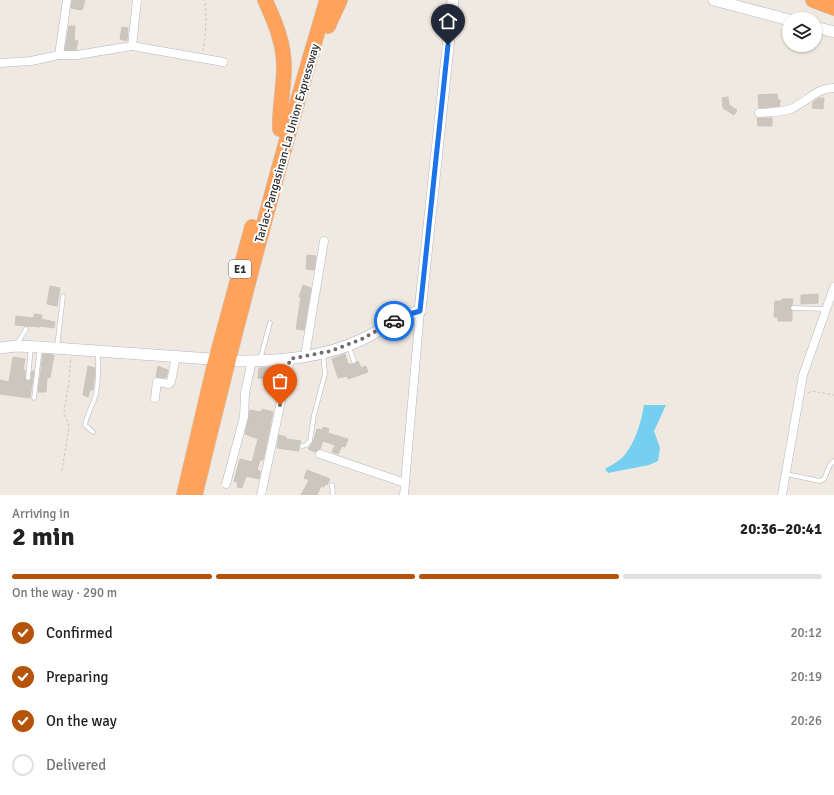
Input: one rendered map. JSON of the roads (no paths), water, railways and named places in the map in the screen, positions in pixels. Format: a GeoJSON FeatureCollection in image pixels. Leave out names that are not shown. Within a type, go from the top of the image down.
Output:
{"type":"FeatureCollection","features":[{"type":"Feature","properties":{"kind":"highway"},"geometry":{"type":"LineString","coordinates":[[265,0],[283,45],[284,68],[279,116],[280,129]]}},
{"type":"Feature","properties":{"kind":"highway","name":"Tarlac-Pangasinan-La Union Expressway"},"geometry":{"type":"LineString","coordinates":[[184,495],[214,367],[316,0]]}},
{"type":"Feature","properties":{"kind":"highway","name":"Tarlac-Pangasinan-La Union Expressway"},"geometry":{"type":"LineString","coordinates":[[195,495],[243,299],[327,0]]}},
{"type":"Feature","properties":{"kind":"highway"},"geometry":{"type":"LineString","coordinates":[[306,71],[314,61],[340,0]]}},
{"type":"Feature","properties":{"kind":"highway"},"geometry":{"type":"LineString","coordinates":[[813,0],[834,8]]}},
{"type":"Feature","properties":{"kind":"street"},"geometry":{"type":"LineString","coordinates":[[59,55],[67,0]]}},
{"type":"Feature","properties":{"kind":"street"},"geometry":{"type":"LineString","coordinates":[[132,46],[137,0]]}},
{"type":"Feature","properties":{"kind":"street"},"geometry":{"type":"LineString","coordinates":[[404,495],[420,311],[453,0]]}},
{"type":"Feature","properties":{"kind":"street"},"geometry":{"type":"LineString","coordinates":[[714,0],[782,18]]}},
{"type":"Feature","properties":{"kind":"street"},"geometry":{"type":"LineString","coordinates":[[822,29],[834,32]]}},
{"type":"Feature","properties":{"kind":"street"},"geometry":{"type":"LineString","coordinates":[[0,64],[31,61],[59,55],[76,55],[132,46],[198,59],[223,62]]}},
{"type":"Feature","properties":{"kind":"street"},"geometry":{"type":"LineString","coordinates":[[759,113],[793,108],[819,91],[834,88]]}},
{"type":"Feature","properties":{"kind":"street"},"geometry":{"type":"LineString","coordinates":[[305,356],[324,241]]}},
{"type":"Feature","properties":{"kind":"street"},"geometry":{"type":"LineString","coordinates":[[782,495],[800,394],[809,355],[834,287]]}},
{"type":"Feature","properties":{"kind":"street"},"geometry":{"type":"LineString","coordinates":[[238,361],[290,359],[323,353],[362,339],[403,316],[420,311]]}},
{"type":"Feature","properties":{"kind":"street"},"geometry":{"type":"LineString","coordinates":[[0,348],[16,346],[57,348],[211,359]]}},
{"type":"Feature","properties":{"kind":"street"},"geometry":{"type":"LineString","coordinates":[[155,398],[157,382],[169,384],[171,382],[176,356]]}},
{"type":"Feature","properties":{"kind":"street"},"geometry":{"type":"LineString","coordinates":[[261,495],[290,359]]}},
{"type":"Feature","properties":{"kind":"street"},"geometry":{"type":"LineString","coordinates":[[226,484],[244,418],[245,393],[256,361]]}},
{"type":"Feature","properties":{"kind":"street"},"geometry":{"type":"LineString","coordinates":[[320,454],[405,483]]}},
{"type":"Feature","properties":{"kind":"lane"},"geometry":{"type":"LineString","coordinates":[[57,348],[63,296]]}},
{"type":"Feature","properties":{"kind":"lane"},"geometry":{"type":"LineString","coordinates":[[793,308],[825,309]]}},
{"type":"Feature","properties":{"kind":"lane"},"geometry":{"type":"LineString","coordinates":[[256,361],[270,324]]}},
{"type":"Feature","properties":{"kind":"lane"},"geometry":{"type":"LineString","coordinates":[[16,346],[26,329]]}},
{"type":"Feature","properties":{"kind":"lane"},"geometry":{"type":"LineString","coordinates":[[349,344],[354,361]]}},
{"type":"Feature","properties":{"kind":"lane"},"geometry":{"type":"LineString","coordinates":[[28,378],[36,347]]}},
{"type":"Feature","properties":{"kind":"lane"},"geometry":{"type":"LineString","coordinates":[[34,398],[36,347]]}},
{"type":"Feature","properties":{"kind":"lane"},"geometry":{"type":"LineString","coordinates":[[93,432],[85,425],[87,415],[96,395],[98,378],[98,352]]}},
{"type":"Feature","properties":{"kind":"lane"},"geometry":{"type":"LineString","coordinates":[[302,446],[306,445],[310,441],[314,415],[325,374],[323,353]]}},
{"type":"Feature","properties":{"kind":"lane"},"geometry":{"type":"LineString","coordinates":[[785,474],[820,481],[824,479],[830,465],[834,461]]}},
{"type":"Feature","properties":{"kind":"lane"},"geometry":{"type":"LineString","coordinates":[[332,485],[333,495]]}},
{"type":"Feature","properties":{"kind":"water"},"geometry":{"type":"Polygon","coordinates":[[[644,405],[666,405],[654,431],[660,448],[658,461],[649,465],[608,473],[605,469],[622,458],[634,440],[644,405]]]}}]}
